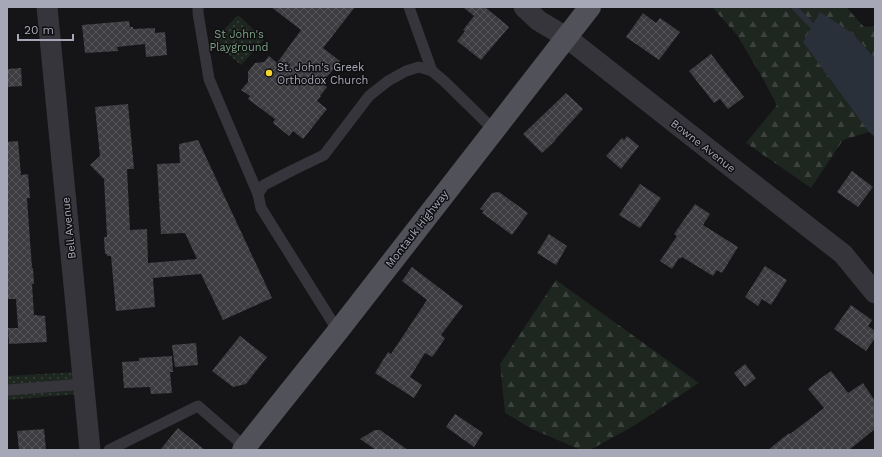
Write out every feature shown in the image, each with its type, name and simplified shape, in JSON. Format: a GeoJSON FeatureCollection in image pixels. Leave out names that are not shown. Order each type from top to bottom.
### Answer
{"type":"FeatureCollection","features":[{"type":"Feature","properties":{"kind":"main road","name":"Montauk Highway"},"geometry":{"type":"LineString","coordinates":[[244,448],[338,331],[590,7]]}},
{"type":"Feature","properties":{"kind":"street","name":"Bell Avenue"},"geometry":{"type":"LineString","coordinates":[[46,7],[90,450]]}},
{"type":"Feature","properties":{"kind":"street","name":"Bowne Avenue"},"geometry":{"type":"LineString","coordinates":[[524,7],[539,21],[566,37],[843,254],[875,293]]}},
{"type":"Feature","properties":{"kind":"lane"},"geometry":{"type":"LineString","coordinates":[[409,7],[432,71]]}},
{"type":"Feature","properties":{"kind":"lane"},"geometry":{"type":"LineString","coordinates":[[199,9],[209,79],[258,194],[260,208],[338,331]]}},
{"type":"Feature","properties":{"kind":"lane"},"geometry":{"type":"LineString","coordinates":[[258,194],[264,186],[324,155],[369,96],[388,81],[406,70],[419,67],[432,71],[494,130]]}},
{"type":"Feature","properties":{"kind":"lane"},"geometry":{"type":"LineString","coordinates":[[7,390],[84,384]]}},
{"type":"Feature","properties":{"kind":"lane"},"geometry":{"type":"LineString","coordinates":[[110,450],[198,406],[244,448]]}},
{"type":"Feature","properties":{"kind":"green space"},"geometry":{"type":"Polygon","coordinates":[[[712,7],[846,7],[864,27],[875,26],[875,58],[851,32],[820,13],[803,42],[859,116],[869,132],[843,140],[811,188],[746,143],[777,105],[737,35],[712,7]]]}},
{"type":"Feature","properties":{"kind":"green space","name":"St John's Playground"},"geometry":{"type":"Polygon","coordinates":[[[238,15],[264,40],[241,65],[213,41],[238,15]]]}},
{"type":"Feature","properties":{"kind":"green space"},"geometry":{"type":"Polygon","coordinates":[[[556,280],[699,383],[632,427],[590,450],[581,450],[532,429],[505,413],[500,364],[556,280]]]}},
{"type":"Feature","properties":{"kind":"green space"},"geometry":{"type":"Polygon","coordinates":[[[77,372],[79,394],[7,400],[7,376],[77,372]]]}},
{"type":"Feature","properties":{"kind":"shaded area"},"geometry":{"type":"Polygon","coordinates":[[[820,12],[851,32],[875,58],[875,137],[869,132],[803,42],[820,12]]]}},
{"type":"Feature","properties":{"kind":"building","name":"St. John's Greek Orthodox Church"},"geometry":{"type":"Polygon","coordinates":[[[271,7],[355,7],[323,48],[340,61],[322,83],[327,87],[317,101],[327,109],[303,139],[293,131],[289,136],[273,123],[275,119],[248,99],[250,96],[241,90],[248,82],[248,72],[255,63],[264,62],[269,56],[277,63],[301,30],[271,7]]]}},
{"type":"Feature","properties":{"kind":"building"},"geometry":{"type":"Polygon","coordinates":[[[463,7],[485,7],[509,27],[481,60],[457,41],[465,31],[463,30],[474,16],[463,7]]]}},
{"type":"Feature","properties":{"kind":"building"},"geometry":{"type":"Polygon","coordinates":[[[643,13],[656,23],[660,18],[680,32],[659,60],[626,37],[643,13]]]}},
{"type":"Feature","properties":{"kind":"building"},"geometry":{"type":"Polygon","coordinates":[[[129,21],[130,27],[133,27],[133,29],[155,28],[155,33],[165,32],[167,55],[146,57],[145,44],[117,47],[118,51],[85,53],[82,25],[129,21]]]}},
{"type":"Feature","properties":{"kind":"building"},"geometry":{"type":"Polygon","coordinates":[[[711,54],[744,97],[728,109],[720,99],[714,103],[689,71],[711,54]]]}},
{"type":"Feature","properties":{"kind":"building"},"geometry":{"type":"Polygon","coordinates":[[[21,68],[22,86],[7,87],[7,69],[21,68]]]}},
{"type":"Feature","properties":{"kind":"building"},"geometry":{"type":"Polygon","coordinates":[[[566,93],[583,109],[555,141],[542,153],[523,134],[566,93]]]}},
{"type":"Feature","properties":{"kind":"building"},"geometry":{"type":"Polygon","coordinates":[[[128,104],[134,169],[127,169],[130,230],[147,229],[148,263],[197,259],[185,233],[161,234],[157,164],[180,163],[179,144],[198,140],[272,298],[223,320],[201,274],[153,278],[155,307],[116,311],[111,256],[107,256],[107,254],[105,254],[104,237],[107,237],[104,179],[90,165],[100,156],[95,107],[128,104]]]}},
{"type":"Feature","properties":{"kind":"building"},"geometry":{"type":"Polygon","coordinates":[[[627,136],[639,146],[621,169],[606,156],[622,138],[624,140],[627,136]]]}},
{"type":"Feature","properties":{"kind":"building"},"geometry":{"type":"Polygon","coordinates":[[[18,141],[21,175],[28,174],[30,198],[27,198],[34,284],[32,284],[34,315],[45,316],[47,342],[9,344],[8,328],[18,328],[16,299],[7,299],[7,142],[18,141]]]}},
{"type":"Feature","properties":{"kind":"building"},"geometry":{"type":"Polygon","coordinates":[[[852,171],[873,187],[858,207],[837,192],[852,171]]]}},
{"type":"Feature","properties":{"kind":"building"},"geometry":{"type":"Polygon","coordinates":[[[640,184],[661,198],[640,228],[619,215],[640,184]]]}},
{"type":"Feature","properties":{"kind":"building"},"geometry":{"type":"Polygon","coordinates":[[[499,192],[528,213],[512,235],[482,213],[484,211],[480,209],[492,193],[499,192]]]}},
{"type":"Feature","properties":{"kind":"building"},"geometry":{"type":"Polygon","coordinates":[[[695,204],[710,214],[703,225],[738,247],[722,273],[717,270],[713,276],[682,257],[680,259],[679,258],[672,269],[660,261],[677,236],[674,234],[695,204]]]}},
{"type":"Feature","properties":{"kind":"building"},"geometry":{"type":"Polygon","coordinates":[[[549,234],[567,246],[556,265],[537,253],[549,234]]]}},
{"type":"Feature","properties":{"kind":"building"},"geometry":{"type":"Polygon","coordinates":[[[765,266],[787,280],[771,305],[762,299],[758,306],[745,297],[765,266]]]}},
{"type":"Feature","properties":{"kind":"building"},"geometry":{"type":"Polygon","coordinates":[[[412,267],[463,306],[441,335],[445,338],[436,352],[432,357],[425,353],[410,377],[422,385],[414,398],[375,373],[388,352],[391,354],[427,300],[402,281],[412,267]]]}},
{"type":"Feature","properties":{"kind":"building"},"geometry":{"type":"Polygon","coordinates":[[[851,305],[872,320],[868,326],[875,331],[875,338],[866,351],[834,329],[851,305]]]}},
{"type":"Feature","properties":{"kind":"building"},"geometry":{"type":"Polygon","coordinates":[[[240,336],[267,357],[246,384],[233,387],[212,371],[240,336]]]}},
{"type":"Feature","properties":{"kind":"building"},"geometry":{"type":"Polygon","coordinates":[[[196,343],[198,365],[175,367],[172,345],[196,343]]]}},
{"type":"Feature","properties":{"kind":"building"},"geometry":{"type":"Polygon","coordinates":[[[172,356],[173,372],[170,372],[172,393],[151,394],[150,387],[124,388],[122,362],[139,361],[139,358],[172,356]]]}},
{"type":"Feature","properties":{"kind":"building"},"geometry":{"type":"Polygon","coordinates":[[[745,364],[756,378],[745,387],[734,373],[745,364]]]}},
{"type":"Feature","properties":{"kind":"building"},"geometry":{"type":"Polygon","coordinates":[[[831,371],[848,393],[863,383],[875,401],[875,429],[849,450],[768,450],[824,408],[808,389],[831,371]]]}},
{"type":"Feature","properties":{"kind":"building"},"geometry":{"type":"Polygon","coordinates":[[[455,414],[483,433],[474,447],[446,427],[455,414]]]}},
{"type":"Feature","properties":{"kind":"building"},"geometry":{"type":"Polygon","coordinates":[[[178,428],[205,450],[160,450],[178,428]]]}},
{"type":"Feature","properties":{"kind":"building"},"geometry":{"type":"Polygon","coordinates":[[[44,429],[46,450],[19,450],[17,431],[44,429]]]}},
{"type":"Feature","properties":{"kind":"building"},"geometry":{"type":"Polygon","coordinates":[[[375,430],[380,430],[408,450],[376,450],[360,439],[375,430]]]}},
{"type":"Feature","properties":{"kind":"waterway"},"geometry":{"type":"LineString","coordinates":[[794,7],[817,31]]}},
{"type":"Feature","properties":{"kind":"place","name":"St. John's Greek Orthodox Church"},"geometry":{"type":"Point","coordinates":[269,73]}}]}
